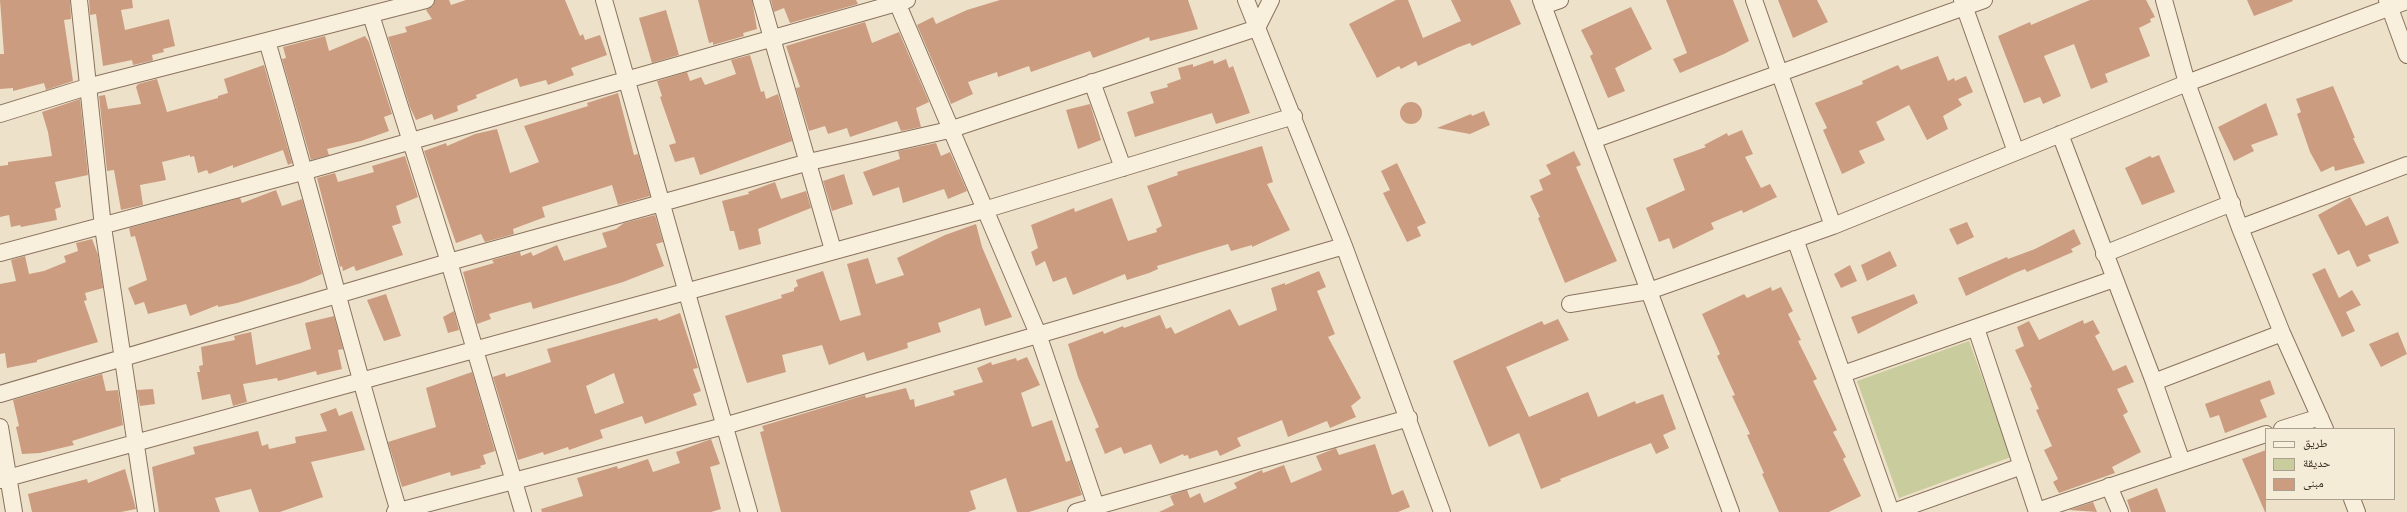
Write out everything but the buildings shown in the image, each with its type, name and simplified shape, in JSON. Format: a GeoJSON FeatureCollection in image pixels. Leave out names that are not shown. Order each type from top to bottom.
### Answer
{"type":"FeatureCollection","features":[{"type":"Feature","properties":{"kind":"street"},"geometry":{"type":"LineString","coordinates":[[79,0],[87,88],[103,227],[146,512]]}},
{"type":"Feature","properties":{"kind":"street"},"geometry":{"type":"LineString","coordinates":[[0,114],[87,88],[426,0]]}},
{"type":"Feature","properties":{"kind":"street"},"geometry":{"type":"LineString","coordinates":[[604,0],[749,512]]}},
{"type":"Feature","properties":{"kind":"street"},"geometry":{"type":"LineString","coordinates":[[761,0],[809,162],[833,250]]}},
{"type":"Feature","properties":{"kind":"street"},"geometry":{"type":"LineString","coordinates":[[1246,0],[1294,116],[1344,246],[1409,418],[1442,512]]}},
{"type":"Feature","properties":{"kind":"street"},"geometry":{"type":"LineString","coordinates":[[0,394],[449,262],[809,162],[950,130],[1257,28],[1271,0]]}},
{"type":"Feature","properties":{"kind":"street"},"geometry":{"type":"LineString","coordinates":[[1560,0],[1542,3],[1731,512]]}},
{"type":"Feature","properties":{"kind":"street"},"geometry":{"type":"LineString","coordinates":[[1754,0],[1833,226]]}},
{"type":"Feature","properties":{"kind":"street"},"geometry":{"type":"LineString","coordinates":[[1593,140],[1780,74],[1963,4],[1984,0]]}},
{"type":"Feature","properties":{"kind":"street"},"geometry":{"type":"LineString","coordinates":[[2164,0],[2187,83],[2240,228],[2282,333],[2322,423],[2289,428]]}},
{"type":"Feature","properties":{"kind":"street"},"geometry":{"type":"LineString","coordinates":[[0,253],[103,227],[306,171],[626,78],[900,1],[950,130],[1038,334],[1097,509]]}},
{"type":"Feature","properties":{"kind":"street"},"geometry":{"type":"LineString","coordinates":[[1570,304],[1649,291],[1833,226],[2187,83],[2388,4],[2407,1]]}},
{"type":"Feature","properties":{"kind":"street"},"geometry":{"type":"LineString","coordinates":[[1963,4],[2016,152]]}},
{"type":"Feature","properties":{"kind":"street"},"geometry":{"type":"LineString","coordinates":[[2388,4],[2407,55]]}},
{"type":"Feature","properties":{"kind":"street"},"geometry":{"type":"LineString","coordinates":[[371,15],[449,262],[523,512]]}},
{"type":"Feature","properties":{"kind":"street"},"geometry":{"type":"LineString","coordinates":[[267,41],[306,171],[360,382],[397,512],[513,480],[724,426],[1344,246]]}},
{"type":"Feature","properties":{"kind":"street"},"geometry":{"type":"LineString","coordinates":[[1092,82],[1123,168]]}},
{"type":"Feature","properties":{"kind":"street"},"geometry":{"type":"LineString","coordinates":[[4,479],[360,382],[474,348],[687,292],[833,250],[984,210],[1294,116]]}},
{"type":"Feature","properties":{"kind":"street"},"geometry":{"type":"LineString","coordinates":[[2060,134],[2104,254],[2154,382],[2182,462]]}},
{"type":"Feature","properties":{"kind":"street"},"geometry":{"type":"LineString","coordinates":[[2240,228],[2407,165]]}},
{"type":"Feature","properties":{"kind":"street"},"geometry":{"type":"LineString","coordinates":[[2104,254],[2232,203]]}},
{"type":"Feature","properties":{"kind":"street"},"geometry":{"type":"LineString","coordinates":[[1795,239],[1892,512],[2022,466]]}},
{"type":"Feature","properties":{"kind":"street"},"geometry":{"type":"LineString","coordinates":[[1843,374],[2114,279]]}},
{"type":"Feature","properties":{"kind":"street"},"geometry":{"type":"LineString","coordinates":[[1976,328],[2037,512],[2109,486],[2265,434]]}},
{"type":"Feature","properties":{"kind":"street"},"geometry":{"type":"LineString","coordinates":[[2154,382],[2282,333]]}},
{"type":"Feature","properties":{"kind":"street"},"geometry":{"type":"LineString","coordinates":[[1076,512],[1097,509],[1409,418]]}},
{"type":"Feature","properties":{"kind":"street"},"geometry":{"type":"LineString","coordinates":[[0,427],[4,479],[14,512]]}},
{"type":"Feature","properties":{"kind":"street"},"geometry":{"type":"LineString","coordinates":[[2109,486],[2120,512]]}},
{"type":"Feature","properties":{"kind":"street"},"geometry":{"type":"LineString","coordinates":[[2352,500],[2357,512]]}},
{"type":"Feature","properties":{"kind":"green space"},"geometry":{"type":"Polygon","coordinates":[[[1969,341],[2011,457],[1899,498],[1857,381],[1969,341]]]}}]}
